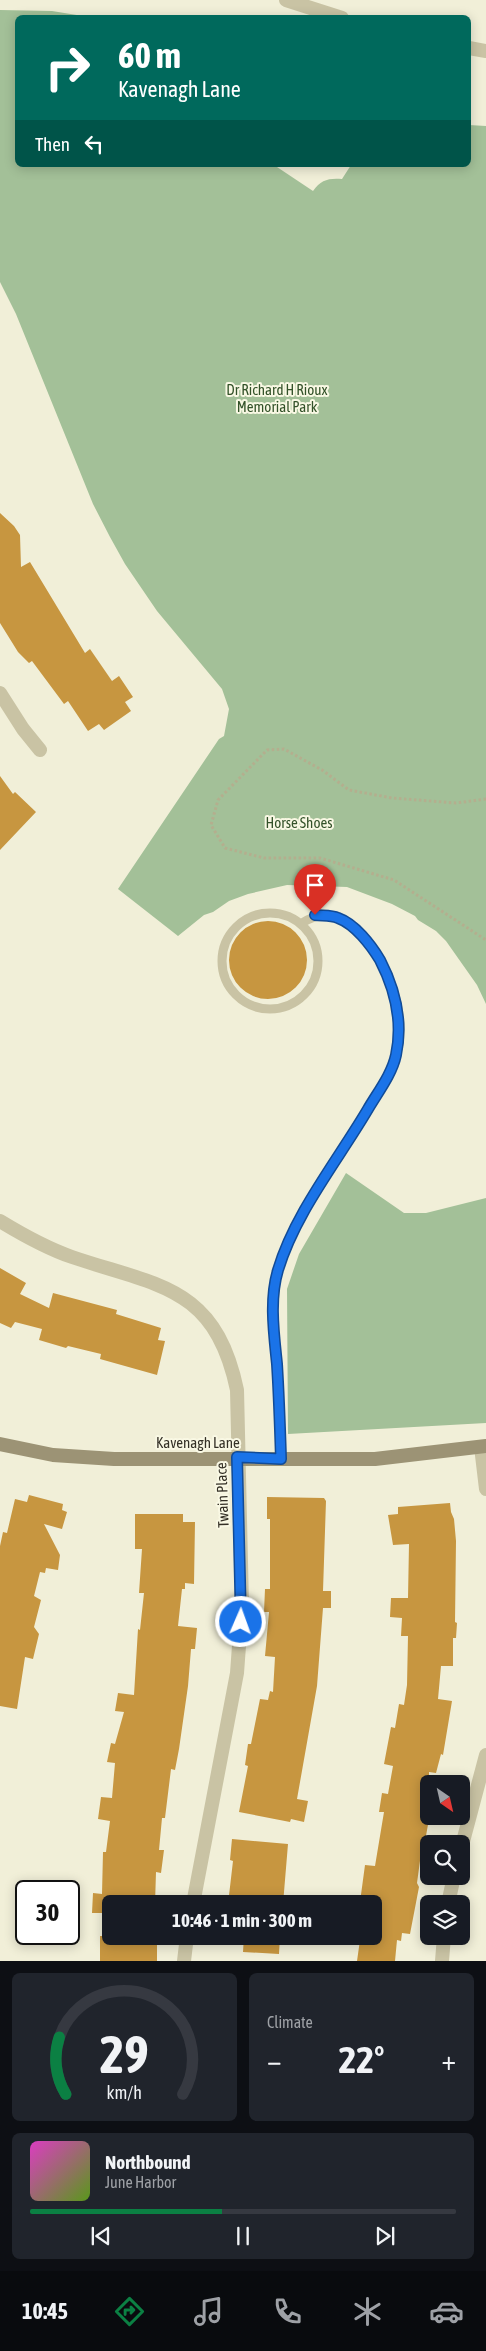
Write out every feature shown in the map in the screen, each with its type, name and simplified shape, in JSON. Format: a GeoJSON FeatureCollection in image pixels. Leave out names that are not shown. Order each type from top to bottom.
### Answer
{"type":"FeatureCollection","features":[{"type":"Feature","properties":{"kind":"main road","name":"Kavenagh Lane"},"geometry":{"type":"LineString","coordinates":[[0,1444],[53,1455],[114,1459],[237,1457],[375,1459],[483,1447]]}},
{"type":"Feature","properties":{"kind":"street"},"geometry":{"type":"LineString","coordinates":[[286,0],[333,15]]}},
{"type":"Feature","properties":{"kind":"street"},"geometry":{"type":"LineString","coordinates":[[471,48],[486,51]]}},
{"type":"Feature","properties":{"kind":"street"},"geometry":{"type":"LineString","coordinates":[[0,693],[23,729],[40,750]]}},
{"type":"Feature","properties":{"kind":"street","name":"Twain Place"},"geometry":{"type":"LineString","coordinates":[[0,1222],[34,1242],[71,1257],[144,1278],[167,1288],[189,1302],[207,1320],[222,1341],[232,1364],[237,1390],[237,1457],[242,1605],[237,1673],[196,1895]]}},
{"type":"Feature","properties":{"kind":"street"},"geometry":{"type":"LineString","coordinates":[[483,1447],[486,1489]]}},
{"type":"Feature","properties":{"kind":"street"},"geometry":{"type":"LineString","coordinates":[[465,1835],[486,1755]]}},
{"type":"Feature","properties":{"kind":"street"},"geometry":{"type":"LineString","coordinates":[[184,1961],[187,1945]]}},
{"type":"Feature","properties":{"kind":"street"},"geometry":{"type":"LineString","coordinates":[[442,1961],[443,1945]]}},
{"type":"Feature","properties":{"kind":"lane"},"geometry":{"type":"LineString","coordinates":[[261,912],[283,913],[302,923],[315,941],[319,962],[314,984],[299,1000],[279,1009],[257,1008],[238,998],[225,980],[221,959],[226,938],[240,921],[261,912]]}},
{"type":"Feature","properties":{"kind":"lane"},"geometry":{"type":"LineString","coordinates":[[281,1459],[273,1302],[278,1271],[309,1202],[348,1143],[387,1077],[396,1057],[399,1035],[397,1012],[391,984],[373,948],[349,925],[338,918],[315,915],[302,923]]}},
{"type":"Feature","properties":{"kind":"path"},"geometry":{"type":"LineString","coordinates":[[486,799],[456,803],[392,798],[349,790],[322,770],[284,749],[267,750],[218,800],[211,824],[225,848],[264,858],[320,858],[394,880],[486,940]]}},
{"type":"Feature","properties":{"kind":"green space","name":"Dr Richard H Rioux Memorial Park"},"geometry":{"type":"Polygon","coordinates":[[[0,10],[52,11],[77,15],[15,15],[15,167],[277,167],[313,191],[325,180],[342,179],[350,167],[471,167],[471,125],[486,126],[486,1004],[477,985],[446,941],[436,931],[418,920],[415,916],[392,904],[347,887],[287,885],[248,894],[229,901],[213,912],[204,915],[178,936],[118,889],[219,739],[224,736],[229,709],[222,689],[157,611],[125,564],[110,537],[93,504],[16,314],[0,282],[0,10]]]}},
{"type":"Feature","properties":{"kind":"green space"},"geometry":{"type":"Polygon","coordinates":[[[346,1173],[404,1213],[426,1213],[486,1198],[486,1423],[288,1434],[287,1289],[299,1254],[346,1173]]]}},
{"type":"Feature","properties":{"kind":"building"},"geometry":{"type":"Polygon","coordinates":[[[0,513],[14,526],[20,535],[21,567],[30,562],[85,653],[90,649],[112,681],[119,676],[133,697],[125,702],[131,711],[104,730],[99,724],[88,731],[68,701],[64,704],[32,661],[29,663],[18,652],[0,623],[0,513]]]}},
{"type":"Feature","properties":{"kind":"building"},"geometry":{"type":"Polygon","coordinates":[[[0,776],[13,794],[15,792],[36,812],[0,850],[0,776]]]}},
{"type":"Feature","properties":{"kind":"building"},"geometry":{"type":"Polygon","coordinates":[[[268,921],[283,924],[296,932],[304,945],[307,960],[304,975],[296,988],[283,996],[268,999],[253,996],[240,988],[232,975],[229,960],[232,945],[240,932],[253,924],[268,921]]]}},
{"type":"Feature","properties":{"kind":"building"},"geometry":{"type":"Polygon","coordinates":[[[0,1268],[26,1283],[20,1294],[49,1308],[53,1293],[117,1310],[116,1314],[161,1328],[158,1340],[165,1341],[157,1375],[100,1359],[101,1354],[68,1346],[66,1348],[39,1340],[42,1329],[15,1322],[11,1328],[0,1323],[0,1268]]]}},
{"type":"Feature","properties":{"kind":"building"},"geometry":{"type":"Polygon","coordinates":[[[29,1495],[63,1504],[62,1510],[67,1512],[62,1529],[44,1524],[60,1555],[58,1570],[46,1568],[45,1573],[40,1572],[34,1596],[41,1600],[34,1627],[39,1634],[33,1659],[25,1657],[17,1709],[0,1706],[0,1546],[3,1532],[7,1533],[15,1499],[27,1502],[29,1495]]]}},
{"type":"Feature","properties":{"kind":"building"},"geometry":{"type":"Polygon","coordinates":[[[267,1497],[324,1498],[326,1501],[323,1591],[331,1591],[331,1608],[323,1608],[317,1686],[297,1799],[308,1801],[304,1822],[291,1819],[290,1822],[239,1812],[248,1766],[245,1765],[248,1744],[251,1744],[260,1699],[268,1700],[270,1691],[273,1692],[275,1657],[265,1656],[269,1612],[264,1612],[265,1589],[270,1589],[270,1519],[267,1519],[267,1497]]]}},
{"type":"Feature","properties":{"kind":"building"},"geometry":{"type":"Polygon","coordinates":[[[450,1503],[456,1541],[455,1622],[457,1623],[456,1638],[453,1638],[453,1666],[441,1666],[438,1699],[452,1701],[443,1755],[441,1754],[436,1773],[429,1772],[429,1775],[420,1775],[420,1825],[428,1825],[426,1835],[420,1835],[420,1861],[417,1883],[419,1887],[410,1934],[402,1933],[401,1941],[397,1940],[395,1961],[357,1961],[359,1945],[382,1945],[382,1895],[361,1895],[365,1865],[375,1866],[384,1812],[379,1812],[382,1793],[388,1794],[393,1766],[384,1764],[391,1727],[395,1728],[399,1704],[404,1705],[407,1685],[408,1636],[401,1636],[402,1618],[390,1617],[391,1598],[408,1598],[409,1544],[393,1545],[388,1515],[398,1514],[398,1507],[450,1503]]]}},
{"type":"Feature","properties":{"kind":"building"},"geometry":{"type":"Polygon","coordinates":[[[135,1514],[183,1514],[183,1522],[195,1522],[194,1584],[185,1583],[185,1589],[182,1589],[178,1626],[197,1628],[195,1649],[191,1649],[179,1749],[175,1770],[171,1769],[165,1818],[162,1818],[159,1850],[164,1850],[161,1873],[156,1872],[155,1895],[102,1895],[102,1913],[92,1913],[93,1893],[102,1894],[103,1852],[106,1852],[110,1821],[98,1819],[101,1797],[112,1798],[115,1763],[107,1762],[111,1743],[115,1744],[124,1712],[115,1711],[118,1693],[134,1695],[138,1629],[140,1630],[144,1593],[139,1593],[142,1549],[135,1549],[135,1514]]]}},
{"type":"Feature","properties":{"kind":"building"},"geometry":{"type":"Polygon","coordinates":[[[232,1839],[288,1844],[284,1895],[229,1895],[233,1861],[230,1860],[232,1839]]]}},
{"type":"Feature","properties":{"kind":"building"},"geometry":{"type":"Polygon","coordinates":[[[100,1936],[102,1936],[102,1945],[157,1945],[157,1961],[100,1961],[100,1936]]]}},
{"type":"Feature","properties":{"kind":"building"},"geometry":{"type":"Polygon","coordinates":[[[243,1945],[280,1945],[279,1954],[243,1952],[243,1945]]]}},
{"type":"Feature","properties":{"kind":"route"},"geometry":{"type":"LineString","coordinates":[[241,1622],[237,1457],[281,1459],[273,1302],[278,1271],[309,1202],[348,1143],[387,1077],[396,1057],[399,1035],[399,1022],[391,984],[373,948],[363,937],[338,918],[315,915]]}},
{"type":"Feature","properties":{"kind":"park label","name":"Horse Shoes"},"geometry":{"type":"Point","coordinates":[299,822]}}]}
